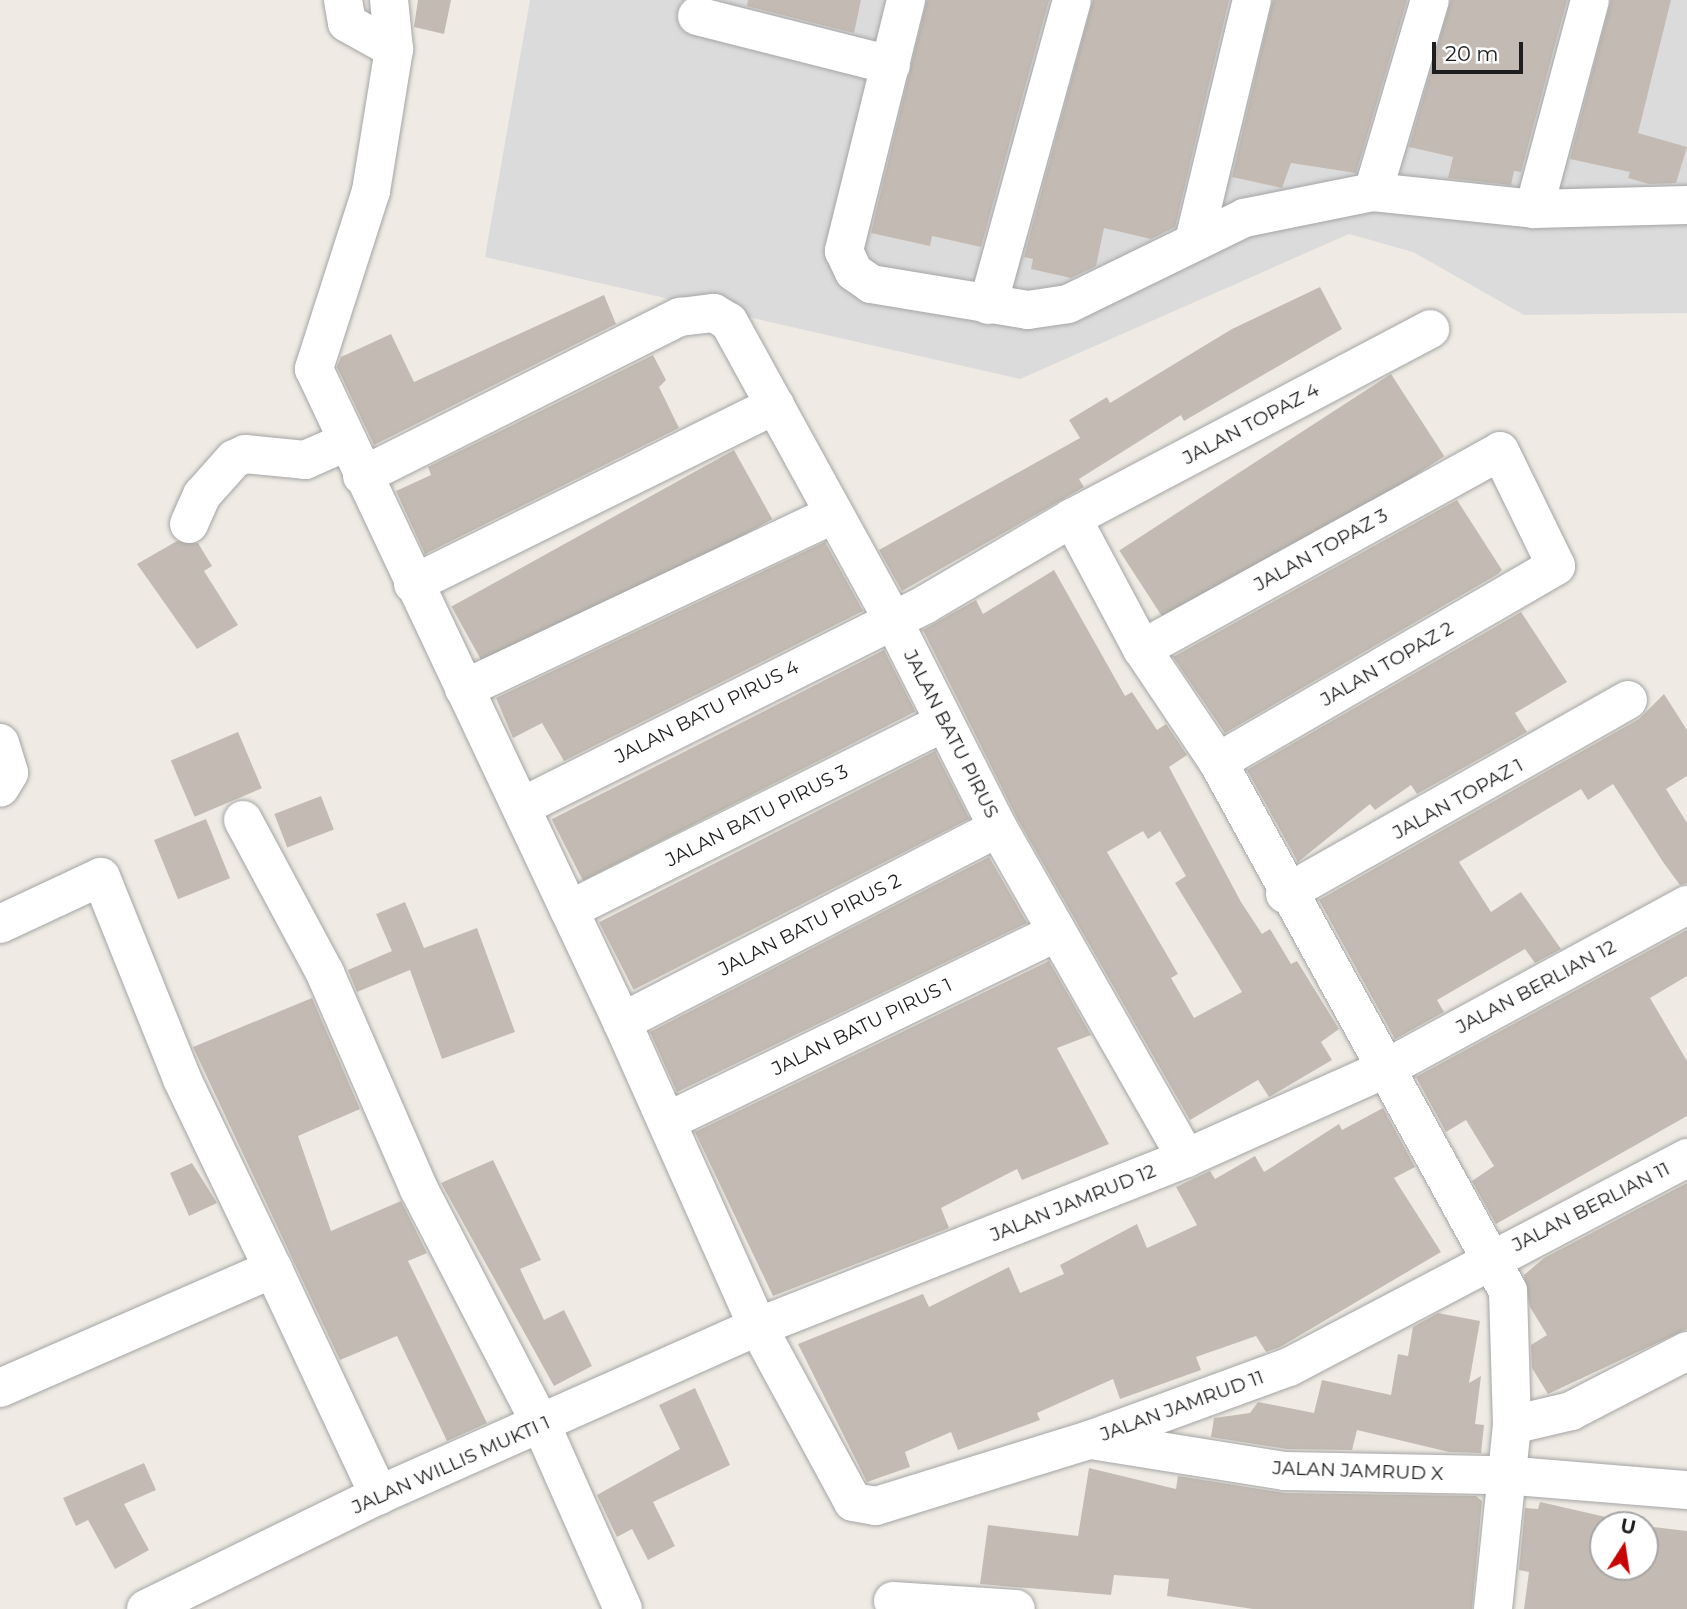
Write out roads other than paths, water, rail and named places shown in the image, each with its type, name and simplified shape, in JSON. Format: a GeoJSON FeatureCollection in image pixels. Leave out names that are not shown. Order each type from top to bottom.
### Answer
{"type":"FeatureCollection","features":[{"type":"Feature","properties":{"kind":"street"},"geometry":{"type":"LineString","coordinates":[[343,0],[347,23],[394,49]]}},
{"type":"Feature","properties":{"kind":"street"},"geometry":{"type":"LineString","coordinates":[[389,0],[394,49],[371,191],[314,369],[331,449],[362,477],[414,584],[668,1121],[754,1329]]}},
{"type":"Feature","properties":{"kind":"street"},"geometry":{"type":"LineString","coordinates":[[906,0],[844,251],[854,272],[871,284],[1028,310],[1068,304],[1195,237],[1273,209],[1373,192],[1534,209],[1687,205]]}},
{"type":"Feature","properties":{"kind":"street"},"geometry":{"type":"LineString","coordinates":[[988,305],[1072,0]]}},
{"type":"Feature","properties":{"kind":"street"},"geometry":{"type":"LineString","coordinates":[[1195,237],[1252,0]]}},
{"type":"Feature","properties":{"kind":"street"},"geometry":{"type":"LineString","coordinates":[[1373,192],[1430,0]]}},
{"type":"Feature","properties":{"kind":"street"},"geometry":{"type":"LineString","coordinates":[[1534,209],[1590,0]]}},
{"type":"Feature","properties":{"kind":"street"},"geometry":{"type":"LineString","coordinates":[[698,16],[891,65]]}},
{"type":"Feature","properties":{"kind":"street","name":"JALAN BATU PIRUS"},"geometry":{"type":"LineString","coordinates":[[362,477],[680,317],[715,313],[729,321],[892,618],[998,828],[1186,1158]]}},
{"type":"Feature","properties":{"kind":"street","name":"JALAN TOPAZ 4"},"geometry":{"type":"LineString","coordinates":[[892,618],[1072,518],[1430,330]]}},
{"type":"Feature","properties":{"kind":"street"},"geometry":{"type":"LineString","coordinates":[[414,584],[775,405]]}},
{"type":"Feature","properties":{"kind":"street"},"geometry":{"type":"LineString","coordinates":[[189,524],[202,495],[234,459],[331,449]]}},
{"type":"Feature","properties":{"kind":"street","name":"JALAN TOPAZ 2"},"geometry":{"type":"LineString","coordinates":[[1218,762],[1556,566],[1500,451]]}},
{"type":"Feature","properties":{"kind":"street","name":"JALAN TOPAZ 3"},"geometry":{"type":"LineString","coordinates":[[1142,649],[1500,451]]}},
{"type":"Feature","properties":{"kind":"street"},"geometry":{"type":"LineString","coordinates":[[464,689],[834,514]]}},
{"type":"Feature","properties":{"kind":"street"},"geometry":{"type":"LineString","coordinates":[[1072,518],[1142,649],[1218,762],[1285,894],[1494,1256],[1508,1291],[1512,1424],[1503,1475],[1493,1609]]}},
{"type":"Feature","properties":{"kind":"street","name":"JALAN BATU PIRUS 4"},"geometry":{"type":"LineString","coordinates":[[521,807],[892,618]]}},
{"type":"Feature","properties":{"kind":"street","name":"JALAN TOPAZ 1"},"geometry":{"type":"LineString","coordinates":[[1285,894],[1628,701]]}},
{"type":"Feature","properties":{"kind":"street","name":"JALAN BATU PIRUS 3"},"geometry":{"type":"LineString","coordinates":[[569,910],[944,722]]}},
{"type":"Feature","properties":{"kind":"street"},"geometry":{"type":"LineString","coordinates":[[0,743],[9,773],[0,788]]}},
{"type":"Feature","properties":{"kind":"street"},"geometry":{"type":"LineString","coordinates":[[243,820],[325,972],[419,1189],[541,1424],[623,1609]]}},
{"type":"Feature","properties":{"kind":"street","name":"JALAN BATU PIRUS 2"},"geometry":{"type":"LineString","coordinates":[[622,1022],[998,828]]}},
{"type":"Feature","properties":{"kind":"street"},"geometry":{"type":"LineString","coordinates":[[0,924],[101,877],[182,1079],[380,1495]]}},
{"type":"Feature","properties":{"kind":"street","name":"JALAN BERLIAN 12"},"geometry":{"type":"LineString","coordinates":[[1385,1069],[1687,905]]}},
{"type":"Feature","properties":{"kind":"street","name":"JALAN BATU PIRUS 1"},"geometry":{"type":"LineString","coordinates":[[668,1121],[1056,933]]}},
{"type":"Feature","properties":{"kind":"street","name":"JALAN JAMRUD 12"},"geometry":{"type":"LineString","coordinates":[[754,1329],[1186,1158],[1385,1069]]}},
{"type":"Feature","properties":{"kind":"street","name":"JALAN BERLIAN 11"},"geometry":{"type":"LineString","coordinates":[[1494,1256],[1687,1158]]}},
{"type":"Feature","properties":{"kind":"street","name":"JALAN JAMRUD 11"},"geometry":{"type":"LineString","coordinates":[[754,1329],[853,1502],[876,1506],[1089,1440],[1289,1367],[1494,1256]]}},
{"type":"Feature","properties":{"kind":"street"},"geometry":{"type":"LineString","coordinates":[[0,1388],[273,1269]]}},
{"type":"Feature","properties":{"kind":"street","name":"JALAN WILLIS MUKTI 1"},"geometry":{"type":"LineString","coordinates":[[146,1609],[380,1495],[754,1329]]}},
{"type":"Feature","properties":{"kind":"street"},"geometry":{"type":"LineString","coordinates":[[1512,1424],[1571,1411],[1687,1351]]}},
{"type":"Feature","properties":{"kind":"street","name":"JALAN JAMRUD X"},"geometry":{"type":"LineString","coordinates":[[1089,1440],[1285,1471],[1503,1475],[1687,1490]]}},
{"type":"Feature","properties":{"kind":"street"},"geometry":{"type":"LineString","coordinates":[[893,1601],[1016,1609]]}}]}
